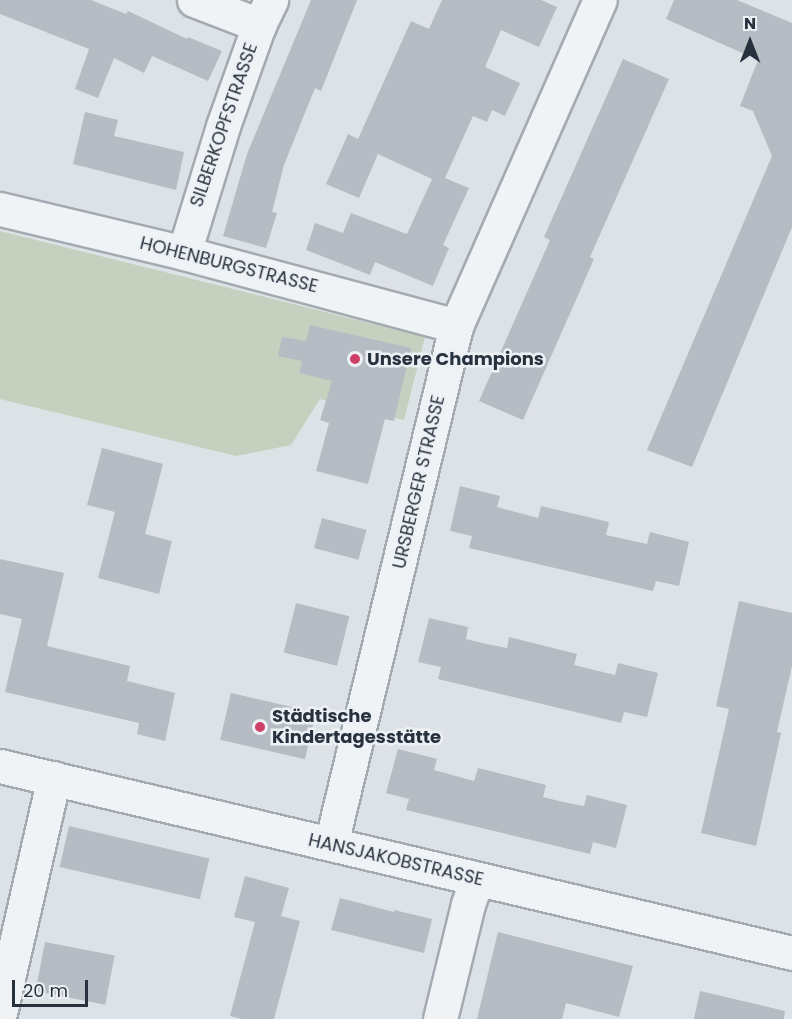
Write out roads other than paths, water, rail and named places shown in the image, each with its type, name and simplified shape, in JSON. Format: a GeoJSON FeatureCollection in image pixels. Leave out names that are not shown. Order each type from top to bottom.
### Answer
{"type":"FeatureCollection","features":[{"type":"Feature","properties":{"kind":"street"},"geometry":{"type":"LineString","coordinates":[[194,0],[265,13]]}},
{"type":"Feature","properties":{"kind":"street","name":"URSBERGER STRASSE"},"geometry":{"type":"LineString","coordinates":[[331,844],[456,326],[600,0]]}},
{"type":"Feature","properties":{"kind":"street","name":"SILBERKOPFSTRASSE"},"geometry":{"type":"LineString","coordinates":[[184,253],[200,193],[265,13]]}},
{"type":"Feature","properties":{"kind":"street","name":"HOHENBURGSTRASSE"},"geometry":{"type":"LineString","coordinates":[[0,209],[184,253],[456,326]]}},
{"type":"Feature","properties":{"kind":"street","name":"HANSJAKOBSTRASSE"},"geometry":{"type":"LineString","coordinates":[[0,765],[792,953]]}},
{"type":"Feature","properties":{"kind":"street"},"geometry":{"type":"LineString","coordinates":[[0,1013],[54,778]]}},
{"type":"Feature","properties":{"kind":"street"},"geometry":{"type":"LineString","coordinates":[[440,1019],[468,904],[477,879]]}},
{"type":"Feature","properties":{"kind":"place","name":"Unsere Champions"},"geometry":{"type":"Point","coordinates":[355,359]}},
{"type":"Feature","properties":{"kind":"place","name":"Städtische Kindertagesstätte"},"geometry":{"type":"Point","coordinates":[260,727]}}]}
